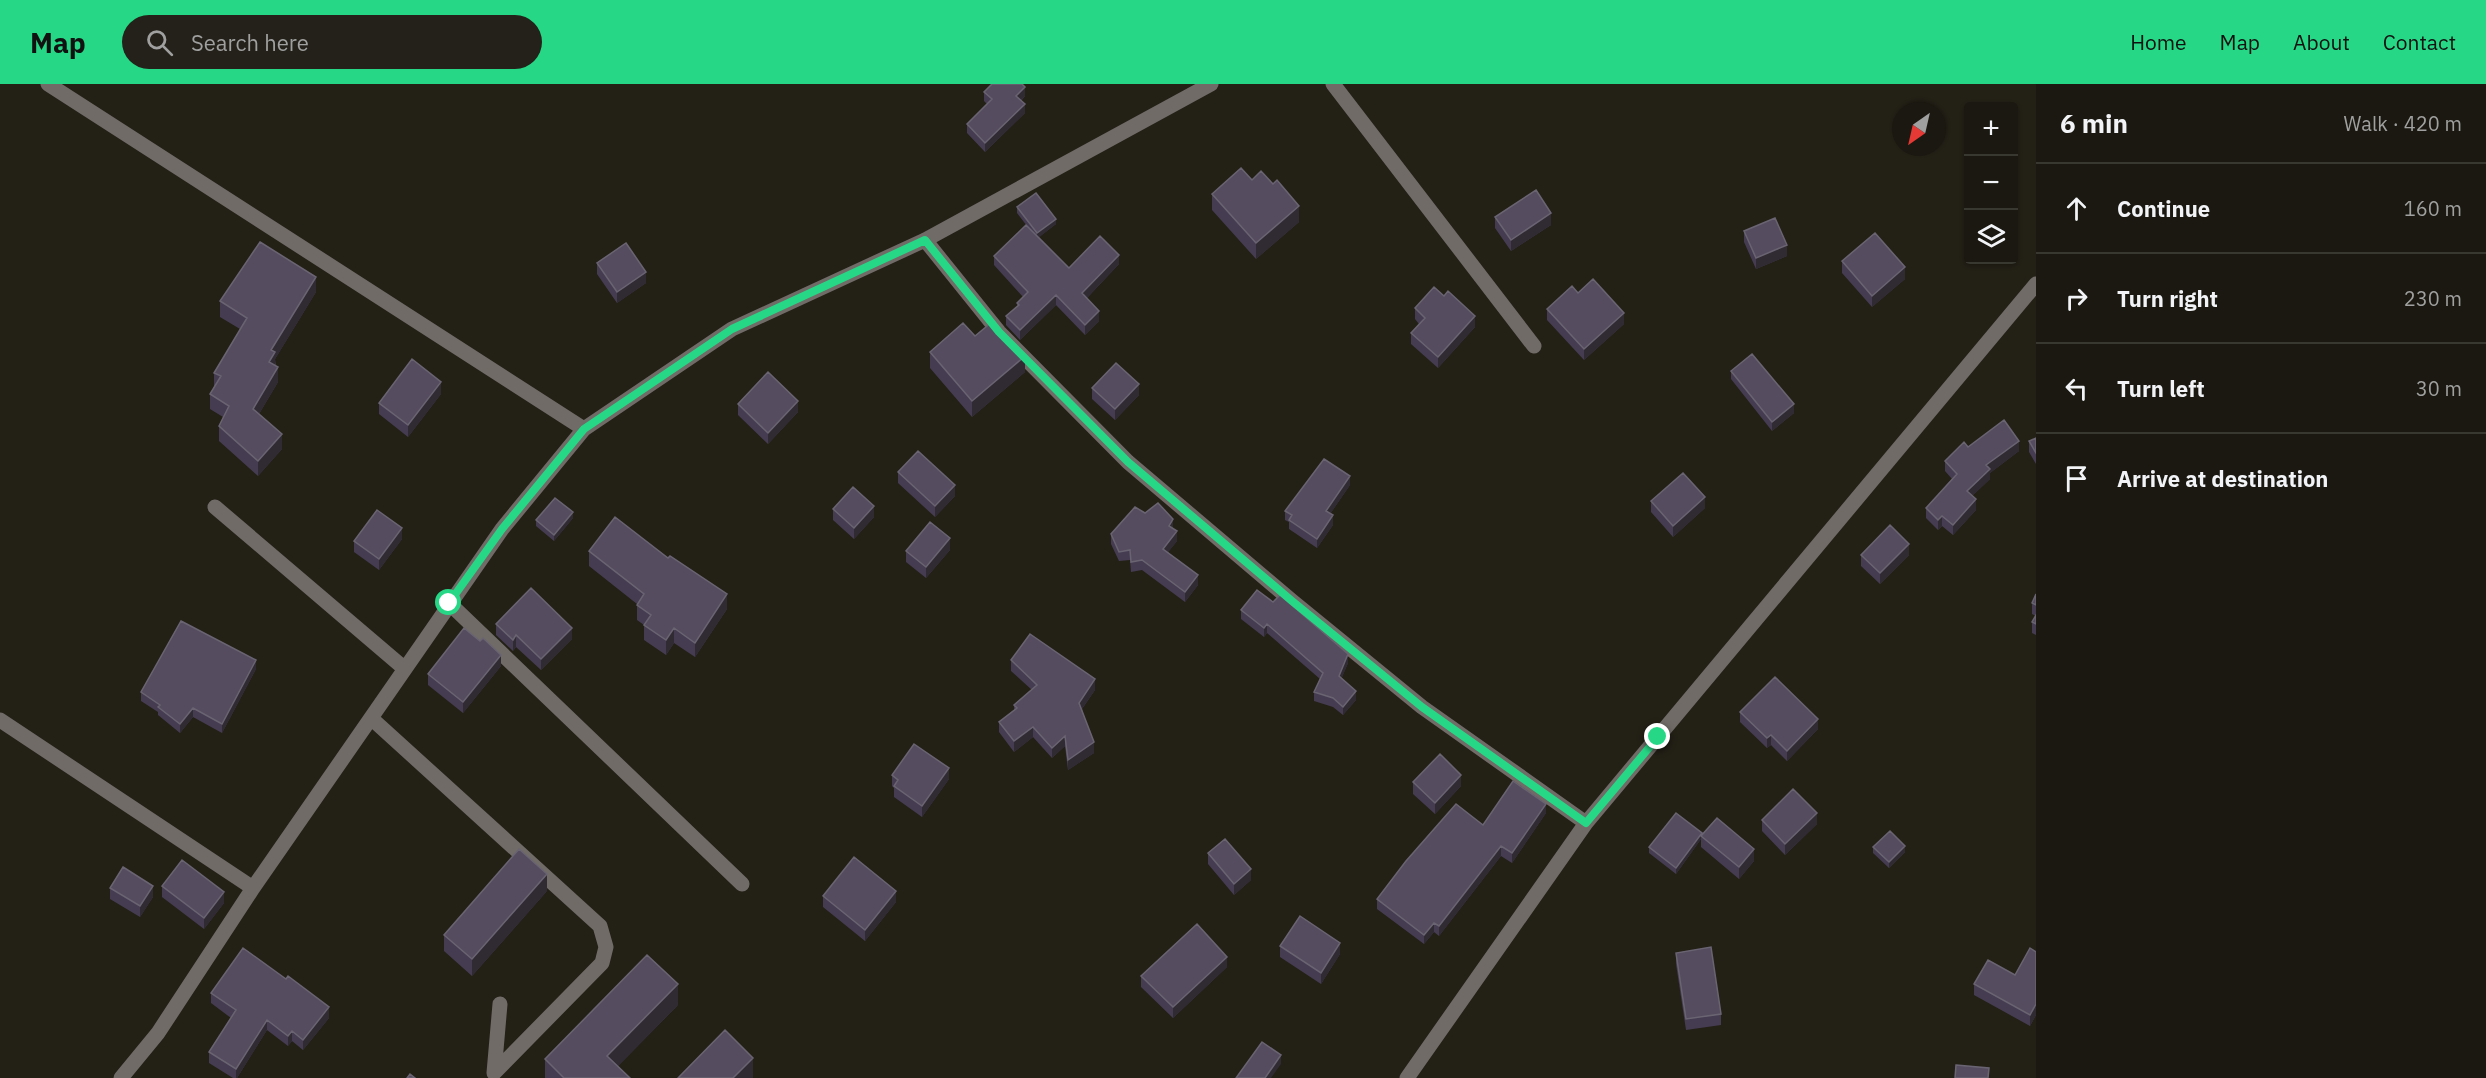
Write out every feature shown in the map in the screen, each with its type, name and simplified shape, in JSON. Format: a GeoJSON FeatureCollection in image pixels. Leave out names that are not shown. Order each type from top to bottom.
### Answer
{"type":"FeatureCollection","features":[{"type":"Feature","properties":{"kind":"street"},"geometry":{"type":"LineString","coordinates":[[48,84],[584,429]]}},
{"type":"Feature","properties":{"kind":"street"},"geometry":{"type":"LineString","coordinates":[[121,1078],[158,1033],[253,888],[449,603],[502,529],[584,429],[732,329],[925,240],[1210,84]]}},
{"type":"Feature","properties":{"kind":"street"},"geometry":{"type":"LineString","coordinates":[[1333,84],[1534,346]]}},
{"type":"Feature","properties":{"kind":"street"},"geometry":{"type":"LineString","coordinates":[[925,240],[999,332],[1128,462],[1422,707],[1586,823]]}},
{"type":"Feature","properties":{"kind":"street"},"geometry":{"type":"LineString","coordinates":[[1407,1078],[1586,823],[2036,284]]}},
{"type":"Feature","properties":{"kind":"street"},"geometry":{"type":"LineString","coordinates":[[215,507],[405,669]]}},
{"type":"Feature","properties":{"kind":"street"},"geometry":{"type":"LineString","coordinates":[[449,603],[742,884]]}},
{"type":"Feature","properties":{"kind":"street"},"geometry":{"type":"LineString","coordinates":[[371,718],[600,926],[606,947],[602,963],[495,1073],[500,1004]]}},
{"type":"Feature","properties":{"kind":"street"},"geometry":{"type":"LineString","coordinates":[[0,720],[253,888]]}},
{"type":"Feature","properties":{"kind":"building"},"geometry":{"type":"Polygon","coordinates":[[[992,84],[1022,84],[1025,87],[1016,96],[1025,104],[985,143],[967,124],[992,99],[984,92],[992,84]]]}},
{"type":"Feature","properties":{"kind":"building"},"geometry":{"type":"Polygon","coordinates":[[[1241,168],[1252,180],[1261,171],[1273,184],[1277,180],[1299,206],[1256,243],[1212,194],[1241,168]]]}},
{"type":"Feature","properties":{"kind":"building"},"geometry":{"type":"Polygon","coordinates":[[[1536,190],[1551,213],[1511,240],[1495,217],[1536,190]]]}},
{"type":"Feature","properties":{"kind":"building"},"geometry":{"type":"Polygon","coordinates":[[[1036,193],[1056,219],[1037,233],[1017,207],[1036,193]]]}},
{"type":"Feature","properties":{"kind":"building"},"geometry":{"type":"Polygon","coordinates":[[[1775,218],[1787,245],[1756,258],[1744,231],[1775,218]]]}},
{"type":"Feature","properties":{"kind":"building"},"geometry":{"type":"Polygon","coordinates":[[[1026,225],[1069,268],[1100,236],[1119,255],[1082,293],[1099,311],[1085,325],[1056,295],[1020,330],[1006,316],[1019,305],[1017,303],[1028,292],[994,256],[1026,225]]]}},
{"type":"Feature","properties":{"kind":"building"},"geometry":{"type":"Polygon","coordinates":[[[1875,233],[1905,267],[1872,296],[1842,261],[1875,233]]]}},
{"type":"Feature","properties":{"kind":"building"},"geometry":{"type":"Polygon","coordinates":[[[260,242],[316,277],[271,350],[275,352],[269,362],[278,367],[253,409],[282,434],[258,461],[219,426],[229,406],[210,394],[221,376],[214,373],[247,318],[220,301],[260,242]]]}},
{"type":"Feature","properties":{"kind":"building"},"geometry":{"type":"Polygon","coordinates":[[[626,243],[646,272],[617,292],[597,263],[626,243]]]}},
{"type":"Feature","properties":{"kind":"building"},"geometry":{"type":"Polygon","coordinates":[[[1593,279],[1624,313],[1584,349],[1547,309],[1572,286],[1578,293],[1593,279]]]}},
{"type":"Feature","properties":{"kind":"building"},"geometry":{"type":"Polygon","coordinates":[[[1434,287],[1444,296],[1448,291],[1475,316],[1438,357],[1411,333],[1425,318],[1415,308],[1434,287]]]}},
{"type":"Feature","properties":{"kind":"building"},"geometry":{"type":"Polygon","coordinates":[[[992,322],[1025,356],[972,401],[930,352],[963,323],[975,336],[992,322]]]}},
{"type":"Feature","properties":{"kind":"building"},"geometry":{"type":"Polygon","coordinates":[[[1752,354],[1794,404],[1772,422],[1731,371],[1752,354]]]}},
{"type":"Feature","properties":{"kind":"building"},"geometry":{"type":"Polygon","coordinates":[[[412,359],[441,382],[408,425],[379,403],[412,359]]]}},
{"type":"Feature","properties":{"kind":"building"},"geometry":{"type":"Polygon","coordinates":[[[1116,363],[1139,384],[1115,409],[1092,388],[1116,363]]]}},
{"type":"Feature","properties":{"kind":"building"},"geometry":{"type":"Polygon","coordinates":[[[768,372],[798,401],[768,433],[738,404],[768,372]]]}},
{"type":"Feature","properties":{"kind":"building"},"geometry":{"type":"Polygon","coordinates":[[[2004,420],[2019,441],[1986,465],[1990,469],[1967,491],[1976,499],[1953,525],[1942,516],[1938,520],[1926,508],[1957,474],[1945,461],[1964,442],[1968,447],[2004,420]]]}},
{"type":"Feature","properties":{"kind":"building"},"geometry":{"type":"Polygon","coordinates":[[[2036,438],[2036,453],[2029,441],[2036,438]]]}},
{"type":"Feature","properties":{"kind":"building"},"geometry":{"type":"Polygon","coordinates":[[[918,451],[955,485],[935,506],[898,472],[918,451]]]}},
{"type":"Feature","properties":{"kind":"building"},"geometry":{"type":"Polygon","coordinates":[[[1324,459],[1350,476],[1326,511],[1333,515],[1317,539],[1289,520],[1292,515],[1285,511],[1324,459]]]}},
{"type":"Feature","properties":{"kind":"building"},"geometry":{"type":"Polygon","coordinates":[[[1683,473],[1705,497],[1673,526],[1651,501],[1683,473]]]}},
{"type":"Feature","properties":{"kind":"building"},"geometry":{"type":"Polygon","coordinates":[[[853,487],[874,506],[854,528],[833,509],[853,487]]]}},
{"type":"Feature","properties":{"kind":"building"},"geometry":{"type":"Polygon","coordinates":[[[555,498],[573,512],[554,535],[536,520],[555,498]]]}},
{"type":"Feature","properties":{"kind":"building"},"geometry":{"type":"Polygon","coordinates":[[[1158,503],[1173,519],[1169,526],[1177,531],[1163,549],[1198,575],[1185,592],[1142,560],[1131,562],[1130,550],[1119,552],[1111,534],[1135,507],[1145,513],[1158,503]]]}},
{"type":"Feature","properties":{"kind":"building"},"geometry":{"type":"Polygon","coordinates":[[[377,510],[402,528],[379,559],[354,541],[377,510]]]}},
{"type":"Feature","properties":{"kind":"building"},"geometry":{"type":"Polygon","coordinates":[[[615,517],[668,558],[670,556],[727,594],[695,643],[674,628],[666,640],[644,625],[651,615],[637,605],[644,594],[589,551],[615,517]]]}},
{"type":"Feature","properties":{"kind":"building"},"geometry":{"type":"Polygon","coordinates":[[[930,522],[950,538],[926,567],[906,551],[930,522]]]}},
{"type":"Feature","properties":{"kind":"building"},"geometry":{"type":"Polygon","coordinates":[[[1890,525],[1909,544],[1880,573],[1861,555],[1890,525]]]}},
{"type":"Feature","properties":{"kind":"building"},"geometry":{"type":"Polygon","coordinates":[[[531,588],[572,628],[541,659],[516,635],[513,640],[496,624],[531,588]]]}},
{"type":"Feature","properties":{"kind":"building"},"geometry":{"type":"Polygon","coordinates":[[[1257,590],[1273,602],[1280,595],[1348,654],[1339,676],[1356,691],[1343,707],[1333,698],[1314,692],[1323,673],[1267,624],[1264,628],[1241,610],[1257,590]]]}},
{"type":"Feature","properties":{"kind":"building"},"geometry":{"type":"Polygon","coordinates":[[[181,621],[256,660],[222,724],[193,708],[180,724],[158,707],[160,705],[141,692],[181,621]]]}},
{"type":"Feature","properties":{"kind":"building"},"geometry":{"type":"Polygon","coordinates":[[[464,628],[480,641],[483,638],[501,655],[463,702],[428,674],[464,628]]]}},
{"type":"Feature","properties":{"kind":"building"},"geometry":{"type":"Polygon","coordinates":[[[1030,634],[1095,679],[1079,703],[1094,742],[1068,760],[1065,736],[1052,748],[1033,727],[1014,741],[999,722],[1017,708],[1014,705],[1037,685],[1011,660],[1030,634]]]}},
{"type":"Feature","properties":{"kind":"building"},"geometry":{"type":"Polygon","coordinates":[[[1775,677],[1818,719],[1787,751],[1771,735],[1767,738],[1740,712],[1775,677]]]}},
{"type":"Feature","properties":{"kind":"building"},"geometry":{"type":"Polygon","coordinates":[[[914,744],[949,768],[922,806],[894,786],[898,780],[892,775],[914,744]]]}},
{"type":"Feature","properties":{"kind":"building"},"geometry":{"type":"Polygon","coordinates":[[[1440,754],[1461,775],[1435,803],[1413,782],[1440,754]]]}},
{"type":"Feature","properties":{"kind":"building"},"geometry":{"type":"Polygon","coordinates":[[[1513,781],[1546,804],[1512,853],[1501,846],[1439,926],[1434,923],[1424,935],[1377,899],[1406,861],[1456,804],[1483,825],[1513,781]]]}},
{"type":"Feature","properties":{"kind":"building"},"geometry":{"type":"Polygon","coordinates":[[[1793,789],[1817,813],[1785,844],[1762,820],[1793,789]]]}},
{"type":"Feature","properties":{"kind":"building"},"geometry":{"type":"Polygon","coordinates":[[[1676,813],[1702,833],[1676,868],[1649,847],[1676,813]]]}},
{"type":"Feature","properties":{"kind":"building"},"geometry":{"type":"Polygon","coordinates":[[[1717,818],[1754,849],[1739,867],[1701,836],[1717,818]]]}},
{"type":"Feature","properties":{"kind":"building"},"geometry":{"type":"Polygon","coordinates":[[[1890,831],[1905,846],[1889,862],[1873,847],[1890,831]]]}},
{"type":"Feature","properties":{"kind":"building"},"geometry":{"type":"Polygon","coordinates":[[[1225,839],[1251,869],[1234,884],[1208,853],[1225,839]]]}},
{"type":"Feature","properties":{"kind":"building"},"geometry":{"type":"Polygon","coordinates":[[[519,849],[547,874],[472,959],[444,935],[519,849]]]}},
{"type":"Feature","properties":{"kind":"building"},"geometry":{"type":"Polygon","coordinates":[[[854,857],[896,891],[865,930],[823,896],[854,857]]]}},
{"type":"Feature","properties":{"kind":"building"},"geometry":{"type":"Polygon","coordinates":[[[182,860],[224,892],[204,918],[162,886],[182,860]]]}},
{"type":"Feature","properties":{"kind":"building"},"geometry":{"type":"Polygon","coordinates":[[[123,867],[153,886],[140,906],[110,888],[123,867]]]}},
{"type":"Feature","properties":{"kind":"building"},"geometry":{"type":"Polygon","coordinates":[[[1300,916],[1340,943],[1321,973],[1280,946],[1300,916]]]}},
{"type":"Feature","properties":{"kind":"building"},"geometry":{"type":"Polygon","coordinates":[[[1197,924],[1227,957],[1173,1007],[1141,976],[1197,924]]]}},
{"type":"Feature","properties":{"kind":"building"},"geometry":{"type":"Polygon","coordinates":[[[1711,947],[1721,1014],[1686,1019],[1676,953],[1711,947]]]}},
{"type":"Feature","properties":{"kind":"building"},"geometry":{"type":"Polygon","coordinates":[[[243,948],[286,979],[288,976],[329,1007],[303,1040],[292,1031],[288,1036],[267,1020],[236,1069],[209,1052],[236,1010],[211,993],[243,948]]]}},
{"type":"Feature","properties":{"kind":"building"},"geometry":{"type":"Polygon","coordinates":[[[2030,948],[2036,952],[2036,1004],[2030,1015],[1974,984],[1988,960],[2015,975],[2030,948]]]}},
{"type":"Feature","properties":{"kind":"building"},"geometry":{"type":"Polygon","coordinates":[[[647,955],[678,984],[607,1056],[630,1078],[564,1078],[545,1059],[647,955]]]}},
{"type":"Feature","properties":{"kind":"building"},"geometry":{"type":"Polygon","coordinates":[[[725,1030],[753,1058],[733,1078],[678,1078],[725,1030]]]}},
{"type":"Feature","properties":{"kind":"building"},"geometry":{"type":"Polygon","coordinates":[[[1262,1042],[1281,1055],[1265,1078],[1236,1078],[1262,1042]]]}},
{"type":"Feature","properties":{"kind":"building"},"geometry":{"type":"Polygon","coordinates":[[[1956,1065],[1989,1068],[1988,1078],[1955,1078],[1956,1065]]]}},
{"type":"Feature","properties":{"kind":"route"},"geometry":{"type":"LineString","coordinates":[[449,603],[502,529],[584,429],[732,329],[925,240],[999,332],[1007,337],[1128,462],[1422,707],[1586,823],[1658,737]]}}]}
